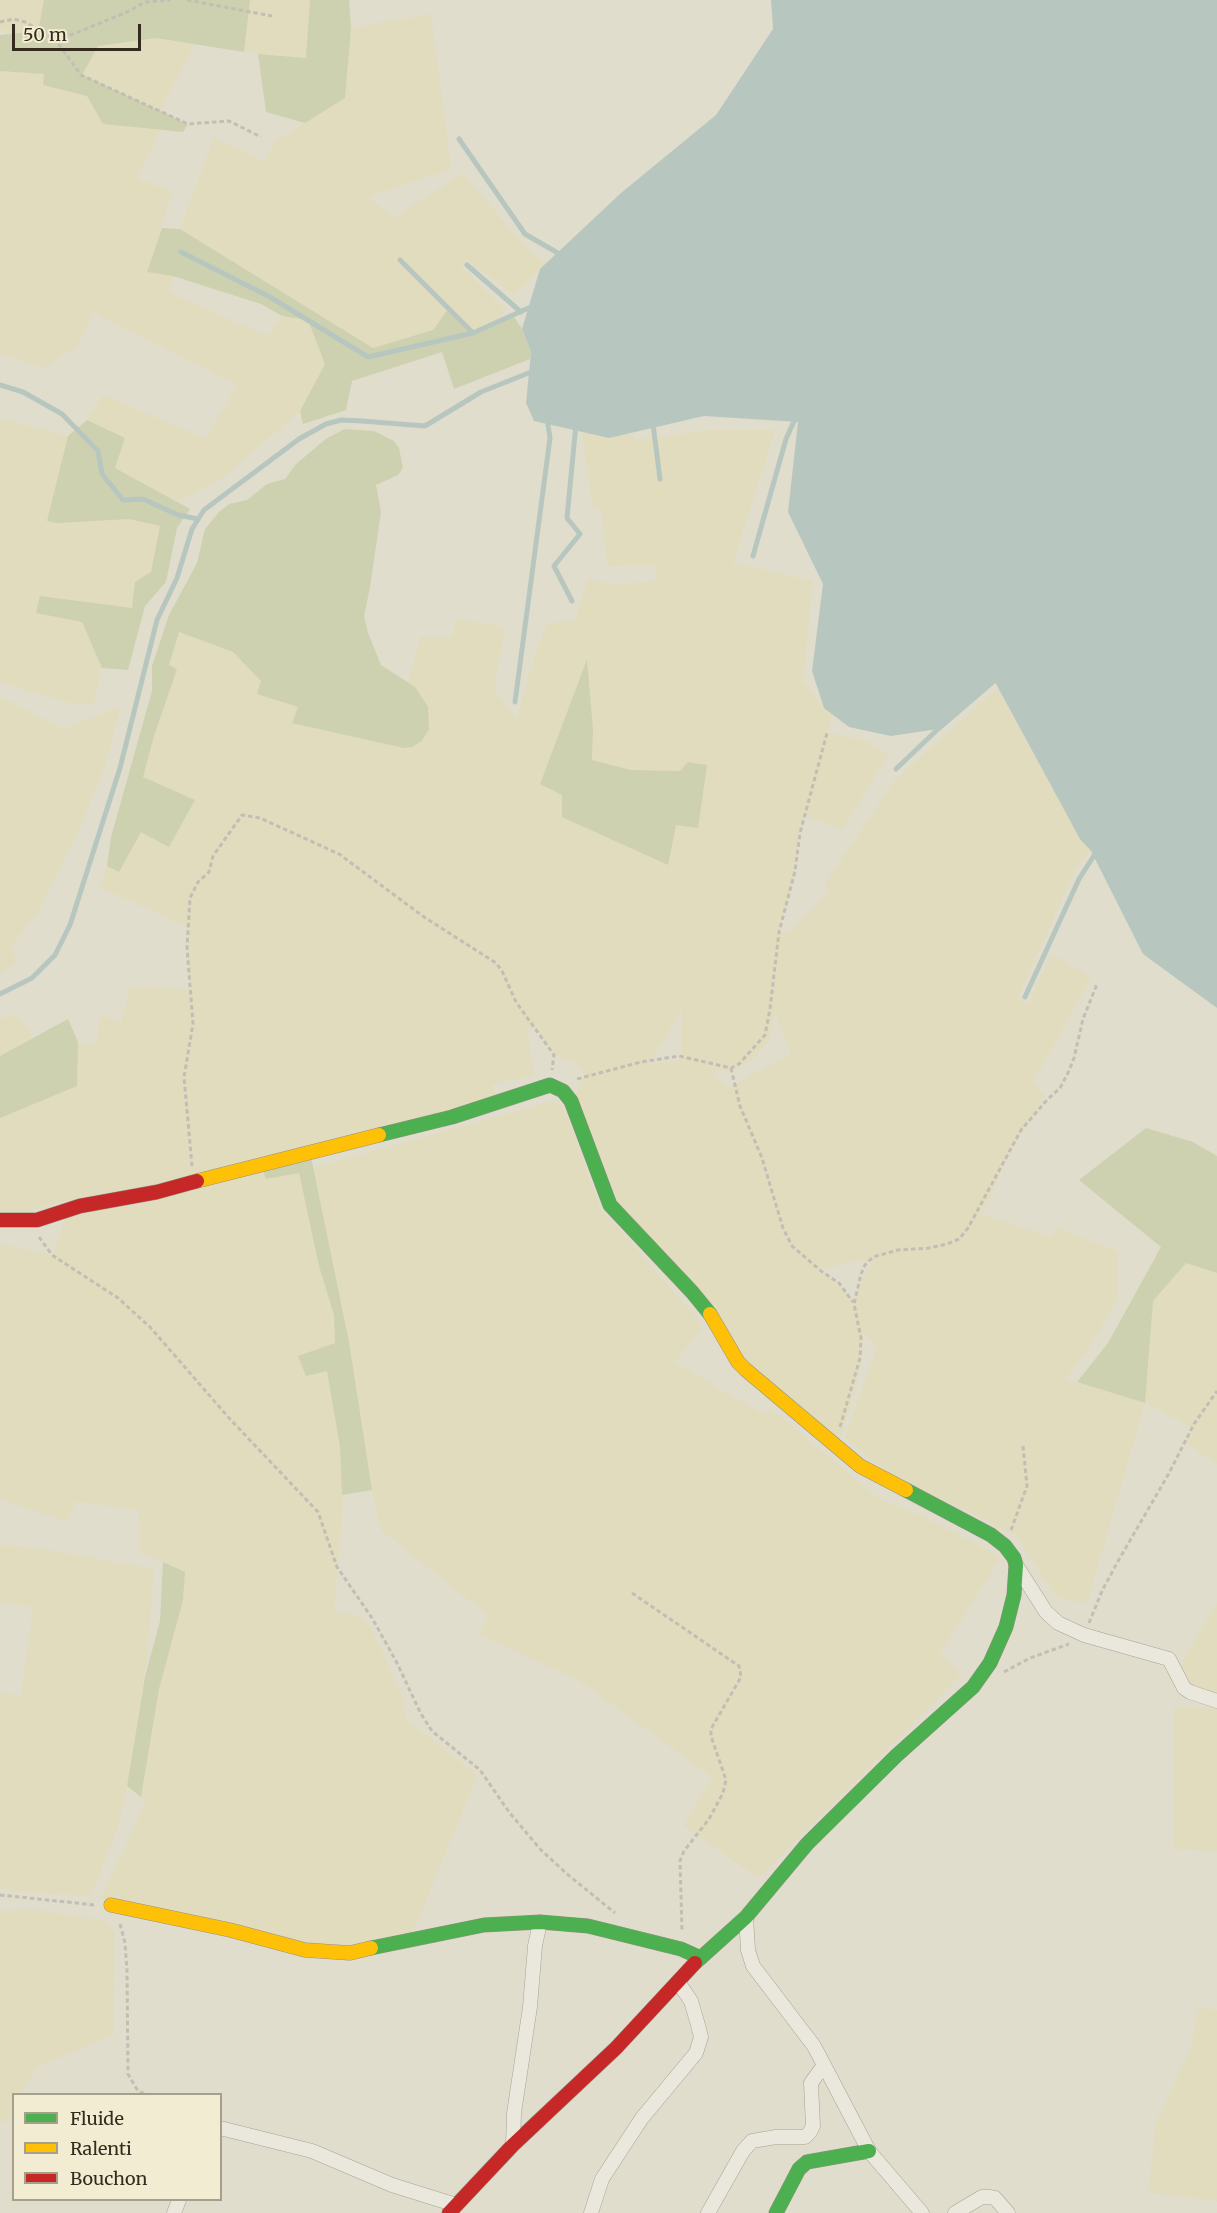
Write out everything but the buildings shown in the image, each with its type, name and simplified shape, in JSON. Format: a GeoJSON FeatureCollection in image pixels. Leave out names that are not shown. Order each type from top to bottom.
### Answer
{"type":"FeatureCollection","features":[{"type":"Feature","properties":{"kind":"street"},"geometry":{"type":"LineString","coordinates":[[0,1220],[27,1221],[80,1206],[194,1182],[452,1117],[550,1085],[563,1091],[571,1101],[610,1205],[692,1292],[713,1318],[738,1362],[860,1466],[991,1535],[1005,1546],[1046,1612],[1058,1623],[1084,1635],[1169,1659],[1184,1688],[1217,1701]]}},
{"type":"Feature","properties":{"kind":"street"},"geometry":{"type":"LineString","coordinates":[[222,2128],[312,2151],[452,2209],[513,2145],[616,2048],[701,1958],[746,1917],[807,1844],[896,1756],[973,1688],[990,1663],[1006,1628],[1014,1595],[1016,1565]]}},
{"type":"Feature","properties":{"kind":"street"},"geometry":{"type":"LineString","coordinates":[[111,1905],[230,1930],[305,1950],[362,1951],[408,1939],[484,1925],[540,1922],[588,1926],[681,1949],[701,1958]]}},
{"type":"Feature","properties":{"kind":"street"},"geometry":{"type":"LineString","coordinates":[[746,1917],[748,1950],[753,1966],[814,2046],[869,2151],[922,2213]]}},
{"type":"Feature","properties":{"kind":"street"},"geometry":{"type":"LineString","coordinates":[[513,2145],[514,2113],[540,1922]]}},
{"type":"Feature","properties":{"kind":"street"},"geometry":{"type":"LineString","coordinates":[[591,2213],[602,2179],[642,2118],[696,2053],[701,2037],[698,2025],[691,2001],[678,1982]]}},
{"type":"Feature","properties":{"kind":"street"},"geometry":{"type":"LineString","coordinates":[[708,2213],[743,2151],[752,2141],[776,2137],[805,2137],[810,2132],[813,2126],[811,2083],[824,2065]]}},
{"type":"Feature","properties":{"kind":"street"},"geometry":{"type":"LineString","coordinates":[[776,2213],[799,2169],[807,2162],[869,2151]]}},
{"type":"Feature","properties":{"kind":"street"},"geometry":{"type":"LineString","coordinates":[[955,2213],[982,2198],[989,2197],[995,2198],[1008,2213]]}},
{"type":"Feature","properties":{"kind":"path"},"geometry":{"type":"LineString","coordinates":[[54,38],[76,33],[146,2],[170,0]]}},
{"type":"Feature","properties":{"kind":"path"},"geometry":{"type":"LineString","coordinates":[[187,0],[272,16]]}},
{"type":"Feature","properties":{"kind":"path"},"geometry":{"type":"LineString","coordinates":[[0,22],[14,19],[25,22],[54,38],[81,75],[188,124],[229,121],[261,137]]}},
{"type":"Feature","properties":{"kind":"path"},"geometry":{"type":"LineString","coordinates":[[194,1182],[184,1077],[193,1024],[187,947],[190,898],[198,882],[209,872],[213,856],[242,815],[260,818],[339,854],[424,917],[496,963],[516,1002],[554,1055],[550,1085],[641,1062],[680,1056],[731,1068],[739,1064],[765,1035],[779,932],[795,871],[800,833],[827,734]]}},
{"type":"Feature","properties":{"kind":"path"},"geometry":{"type":"LineString","coordinates":[[854,1304],[861,1274],[868,1259],[898,1250],[947,1244],[958,1239],[968,1228],[1021,1130],[1060,1088],[1068,1073],[1083,1019],[1097,984]]}},
{"type":"Feature","properties":{"kind":"path"},"geometry":{"type":"LineString","coordinates":[[731,1068],[740,1106],[762,1158],[783,1228],[792,1246],[839,1283],[854,1304],[861,1338],[860,1358],[834,1446]]}},
{"type":"Feature","properties":{"kind":"path"},"geometry":{"type":"LineString","coordinates":[[27,1221],[52,1256],[118,1298],[150,1326],[228,1418],[313,1506],[318,1512],[338,1567],[372,1618],[432,1731],[480,1770],[509,1812],[540,1849],[616,1914]]}},
{"type":"Feature","properties":{"kind":"path"},"geometry":{"type":"LineString","coordinates":[[997,1676],[1030,1658],[1063,1647],[1084,1635],[1102,1591],[1117,1563],[1168,1475],[1194,1424],[1217,1391]]}},
{"type":"Feature","properties":{"kind":"path"},"geometry":{"type":"LineString","coordinates":[[1005,1546],[1027,1486],[1023,1446]]}},
{"type":"Feature","properties":{"kind":"path"},"geometry":{"type":"LineString","coordinates":[[632,1593],[739,1666],[741,1677],[711,1729],[711,1736],[726,1780],[723,1793],[709,1819],[684,1851],[680,1861],[681,1949]]}},
{"type":"Feature","properties":{"kind":"path"},"geometry":{"type":"LineString","coordinates":[[0,1894],[84,1905],[111,1905],[122,1927],[125,1943],[128,2074],[138,2091],[143,2093]]}},
{"type":"Feature","properties":{"kind":"shaded area"},"geometry":{"type":"Polygon","coordinates":[[[0,0],[44,0],[38,31],[11,34],[0,29],[0,0]]]}},
{"type":"Feature","properties":{"kind":"shaded area"},"geometry":{"type":"Polygon","coordinates":[[[250,0],[310,0],[307,58],[244,52],[250,0]]]}},
{"type":"Feature","properties":{"kind":"shaded area"},"geometry":{"type":"Polygon","coordinates":[[[771,0],[1217,0],[1217,1008],[1143,954],[1091,851],[1080,839],[995,682],[938,729],[891,736],[849,727],[824,708],[812,671],[823,584],[788,512],[798,422],[704,416],[609,438],[534,421],[526,403],[531,352],[522,329],[540,269],[621,193],[716,115],[773,29],[771,0]]]}},
{"type":"Feature","properties":{"kind":"shaded area"},"geometry":{"type":"Polygon","coordinates":[[[431,14],[451,169],[368,197],[393,217],[463,174],[528,250],[547,263],[514,295],[466,259],[461,267],[506,310],[495,323],[473,333],[437,322],[433,330],[373,348],[180,229],[214,137],[265,162],[276,141],[345,98],[351,28],[431,14]]]}},
{"type":"Feature","properties":{"kind":"shaded area"},"geometry":{"type":"Polygon","coordinates":[[[156,38],[194,45],[160,111],[81,75],[98,46],[156,38]]]}},
{"type":"Feature","properties":{"kind":"shaded area"},"geometry":{"type":"Polygon","coordinates":[[[0,71],[45,74],[44,85],[87,96],[103,124],[160,130],[138,178],[172,192],[147,272],[173,276],[169,293],[268,336],[282,316],[308,320],[325,364],[300,411],[221,479],[178,502],[115,468],[125,438],[87,420],[103,395],[205,438],[238,385],[93,312],[78,346],[43,368],[0,354],[0,71]]]}},
{"type":"Feature","properties":{"kind":"shaded area"},"geometry":{"type":"Polygon","coordinates":[[[0,418],[68,436],[47,521],[57,523],[129,519],[160,526],[151,572],[132,609],[41,596],[37,613],[82,622],[102,668],[94,703],[74,704],[0,682],[0,418]]]}},
{"type":"Feature","properties":{"kind":"shaded area"},"geometry":{"type":"Polygon","coordinates":[[[709,430],[775,430],[733,563],[813,581],[803,681],[824,708],[833,715],[827,733],[861,739],[889,754],[842,830],[804,815],[795,871],[779,932],[788,933],[829,893],[825,883],[896,779],[998,688],[1080,839],[1090,851],[1075,870],[1017,999],[1028,1004],[1052,954],[1091,978],[1033,1082],[1045,1096],[1009,1154],[982,1215],[1051,1237],[1056,1228],[1118,1251],[1117,1300],[1091,1345],[1065,1379],[1145,1403],[1087,1604],[1057,1597],[1016,1535],[890,1474],[845,1438],[877,1347],[863,1332],[862,1359],[854,1394],[837,1447],[725,1344],[611,1205],[574,1101],[581,1078],[586,1077],[575,1063],[556,1056],[536,1029],[527,1027],[534,1075],[492,1084],[498,1107],[311,1157],[267,1179],[299,1173],[319,1266],[334,1315],[335,1343],[327,1370],[340,1447],[343,1505],[334,1610],[363,1618],[370,1627],[402,1694],[407,1723],[420,1730],[477,1775],[412,1935],[345,1947],[310,1945],[270,1934],[101,1898],[147,1799],[141,1797],[159,1689],[183,1600],[185,1572],[140,1552],[139,1510],[76,1501],[67,1522],[0,1499],[0,1244],[52,1255],[66,1217],[110,1192],[33,1209],[30,1225],[0,1223],[0,1117],[77,1082],[78,1042],[96,1046],[100,1015],[121,1022],[130,987],[190,989],[188,927],[100,887],[107,866],[119,872],[141,831],[169,847],[195,800],[143,778],[154,736],[177,669],[169,665],[179,632],[233,652],[261,681],[257,694],[298,707],[292,722],[415,687],[408,682],[421,636],[451,638],[457,619],[505,627],[494,690],[517,718],[537,648],[547,624],[575,620],[588,579],[613,585],[656,581],[657,565],[608,566],[601,510],[593,508],[582,432],[609,438],[634,433],[634,440],[709,430]],[[586,661],[540,784],[562,795],[563,817],[698,827],[680,771],[631,770],[592,760],[593,730],[586,661]],[[682,1008],[647,1065],[681,1059],[682,1008]],[[775,1013],[770,1038],[757,1056],[741,1067],[729,1072],[713,1068],[720,1081],[729,1087],[791,1054],[775,1013]],[[875,1260],[844,1263],[816,1270],[838,1283],[855,1303],[863,1278],[875,1260]]]}},
{"type":"Feature","properties":{"kind":"shaded area"},"geometry":{"type":"Polygon","coordinates":[[[0,698],[63,729],[121,706],[103,772],[78,832],[38,911],[11,947],[18,963],[0,974],[0,698]]]}},
{"type":"Feature","properties":{"kind":"shaded area"},"geometry":{"type":"Polygon","coordinates":[[[17,1014],[33,1038],[0,1056],[0,1019],[17,1014]]]}},
{"type":"Feature","properties":{"kind":"shaded area"},"geometry":{"type":"Polygon","coordinates":[[[552,1101],[564,1108],[600,1208],[697,1318],[702,1327],[675,1363],[764,1414],[770,1408],[879,1499],[918,1514],[1001,1557],[940,1654],[961,1675],[758,1878],[683,1825],[713,1778],[580,1681],[479,1634],[489,1616],[381,1530],[372,1490],[349,1342],[313,1168],[552,1101]]]}},
{"type":"Feature","properties":{"kind":"shaded area"},"geometry":{"type":"Polygon","coordinates":[[[1186,1263],[1217,1273],[1217,1464],[1185,1442],[1192,1428],[1145,1403],[1153,1301],[1186,1263]]]}},
{"type":"Feature","properties":{"kind":"shaded area"},"geometry":{"type":"Polygon","coordinates":[[[3,1545],[32,1547],[154,1569],[147,1659],[127,1786],[119,1824],[91,1896],[18,1892],[0,1888],[0,1693],[21,1696],[33,1607],[0,1602],[0,1547],[3,1545]]]}},
{"type":"Feature","properties":{"kind":"shaded area"},"geometry":{"type":"Polygon","coordinates":[[[1217,1604],[1217,1706],[1174,1675],[1217,1604]]]}},
{"type":"Feature","properties":{"kind":"shaded area"},"geometry":{"type":"Polygon","coordinates":[[[1173,1707],[1217,1709],[1217,1851],[1173,1849],[1173,1707]]]}},
{"type":"Feature","properties":{"kind":"shaded area"},"geometry":{"type":"Polygon","coordinates":[[[32,1909],[104,1921],[115,1933],[113,2035],[36,2068],[22,2093],[12,2093],[12,2110],[5,2123],[0,2122],[0,1911],[32,1909]]]}},
{"type":"Feature","properties":{"kind":"shaded area"},"geometry":{"type":"Polygon","coordinates":[[[1198,2007],[1217,2010],[1217,2201],[1148,2193],[1156,2123],[1191,2048],[1198,2007]]]}},
{"type":"Feature","properties":{"kind":"green space"},"geometry":{"type":"Polygon","coordinates":[[[44,0],[250,0],[244,52],[156,38],[98,46],[82,75],[188,124],[183,132],[103,124],[87,96],[43,85],[44,74],[0,71],[0,35],[38,31],[44,0]]]}},
{"type":"Feature","properties":{"kind":"green space"},"geometry":{"type":"Polygon","coordinates":[[[310,0],[349,0],[351,28],[345,98],[305,123],[266,112],[258,54],[306,58],[310,0]]]}},
{"type":"Feature","properties":{"kind":"green space"},"geometry":{"type":"Polygon","coordinates":[[[162,228],[180,229],[373,348],[433,330],[449,308],[473,333],[513,315],[522,329],[531,352],[530,359],[454,389],[442,352],[352,381],[346,410],[303,424],[300,411],[325,364],[308,320],[282,316],[261,304],[173,276],[147,272],[162,228]]]}},
{"type":"Feature","properties":{"kind":"green space"},"geometry":{"type":"Polygon","coordinates":[[[87,420],[125,438],[115,468],[190,509],[177,528],[166,582],[145,606],[128,670],[102,668],[82,622],[36,613],[40,596],[132,608],[135,582],[151,572],[160,526],[129,519],[57,523],[47,521],[68,436],[87,420]]]}},
{"type":"Feature","properties":{"kind":"green space"},"geometry":{"type":"Polygon","coordinates":[[[345,429],[374,431],[394,441],[399,448],[403,468],[398,475],[376,485],[381,512],[364,616],[381,665],[415,687],[428,707],[429,729],[422,741],[412,747],[404,748],[292,723],[298,707],[257,694],[261,681],[233,652],[179,632],[169,665],[177,669],[154,736],[143,777],[195,800],[169,847],[141,832],[119,872],[107,866],[111,837],[152,691],[152,666],[169,615],[197,563],[205,529],[229,504],[247,500],[267,484],[285,479],[296,464],[327,438],[345,429]]]}},
{"type":"Feature","properties":{"kind":"green space"},"geometry":{"type":"Polygon","coordinates":[[[587,659],[593,730],[592,760],[631,770],[680,771],[688,762],[707,765],[698,828],[676,825],[668,865],[562,817],[562,795],[540,784],[587,659]]]}},
{"type":"Feature","properties":{"kind":"green space"},"geometry":{"type":"Polygon","coordinates":[[[68,1019],[78,1042],[77,1086],[0,1118],[0,1056],[68,1019]]]}},
{"type":"Feature","properties":{"kind":"green space"},"geometry":{"type":"Polygon","coordinates":[[[1146,1128],[1193,1142],[1217,1156],[1217,1273],[1186,1263],[1153,1301],[1145,1403],[1077,1382],[1108,1343],[1161,1247],[1079,1180],[1146,1128]]]}},
{"type":"Feature","properties":{"kind":"green space"},"geometry":{"type":"Polygon","coordinates":[[[311,1157],[349,1342],[372,1490],[342,1495],[340,1447],[327,1371],[306,1376],[298,1356],[335,1343],[334,1315],[319,1266],[299,1173],[266,1179],[263,1169],[311,1157]]]}},
{"type":"Feature","properties":{"kind":"green space"},"geometry":{"type":"Polygon","coordinates":[[[163,1562],[185,1572],[183,1600],[159,1689],[141,1797],[127,1786],[145,1677],[160,1621],[163,1562]]]}},
{"type":"Feature","properties":{"kind":"waterway"},"geometry":{"type":"LineString","coordinates":[[459,139],[525,234],[563,256]]}},
{"type":"Feature","properties":{"kind":"waterway"},"geometry":{"type":"LineString","coordinates":[[181,252],[270,297],[368,357],[473,333],[533,306]]}},
{"type":"Feature","properties":{"kind":"waterway"},"geometry":{"type":"LineString","coordinates":[[400,260],[473,333]]}},
{"type":"Feature","properties":{"kind":"waterway"},"geometry":{"type":"LineString","coordinates":[[467,265],[521,312]]}},
{"type":"Feature","properties":{"kind":"waterway"},"geometry":{"type":"LineString","coordinates":[[0,994],[32,978],[55,955],[70,925],[120,768],[157,620],[177,578],[192,529],[204,510],[299,439],[326,424],[341,420],[425,426],[481,392],[536,370]]}},
{"type":"Feature","properties":{"kind":"waterway"},"geometry":{"type":"LineString","coordinates":[[0,385],[23,392],[62,414],[98,451],[102,474],[123,500],[143,499],[178,515],[198,519]]}},
{"type":"Feature","properties":{"kind":"waterway"},"geometry":{"type":"LineString","coordinates":[[753,556],[786,439],[796,417]]}},
{"type":"Feature","properties":{"kind":"waterway"},"geometry":{"type":"LineString","coordinates":[[515,702],[550,438],[547,418]]}},
{"type":"Feature","properties":{"kind":"waterway"},"geometry":{"type":"LineString","coordinates":[[572,601],[554,566],[580,534],[567,518],[576,424]]}},
{"type":"Feature","properties":{"kind":"waterway"},"geometry":{"type":"LineString","coordinates":[[653,424],[660,479]]}},
{"type":"Feature","properties":{"kind":"waterway"},"geometry":{"type":"LineString","coordinates":[[896,769],[995,680]]}},
{"type":"Feature","properties":{"kind":"waterway"},"geometry":{"type":"LineString","coordinates":[[1025,997],[1079,879],[1097,851]]}},
{"type":"Feature","properties":{"kind":"traffic: fast"},"geometry":{"type":"LineString","coordinates":[[379,1135],[452,1117],[550,1085],[563,1091],[571,1101],[610,1205],[710,1314]]}},
{"type":"Feature","properties":{"kind":"traffic: fast"},"geometry":{"type":"LineString","coordinates":[[695,1963],[746,1917],[807,1844],[896,1756],[973,1687],[990,1663],[1006,1627],[1014,1595],[1016,1565],[1014,1558],[1005,1546],[991,1535],[906,1490]]}},
{"type":"Feature","properties":{"kind":"traffic: fast"},"geometry":{"type":"LineString","coordinates":[[371,1948],[484,1925],[540,1922],[588,1926],[681,1949],[701,1958]]}},
{"type":"Feature","properties":{"kind":"traffic: fast"},"geometry":{"type":"LineString","coordinates":[[776,2213],[799,2169],[807,2162],[869,2151]]}},
{"type":"Feature","properties":{"kind":"traffic: slow"},"geometry":{"type":"LineString","coordinates":[[197,1181],[379,1135]]}},
{"type":"Feature","properties":{"kind":"traffic: slow"},"geometry":{"type":"LineString","coordinates":[[710,1314],[738,1362],[746,1370],[860,1466],[906,1490]]}},
{"type":"Feature","properties":{"kind":"traffic: slow"},"geometry":{"type":"LineString","coordinates":[[111,1905],[230,1930],[305,1950],[350,1953],[371,1948]]}},
{"type":"Feature","properties":{"kind":"traffic: jam"},"geometry":{"type":"LineString","coordinates":[[0,1220],[37,1220],[80,1206],[157,1192],[197,1181]]}},
{"type":"Feature","properties":{"kind":"traffic: jam"},"geometry":{"type":"LineString","coordinates":[[449,2213],[513,2145],[616,2048],[695,1963]]}}]}
